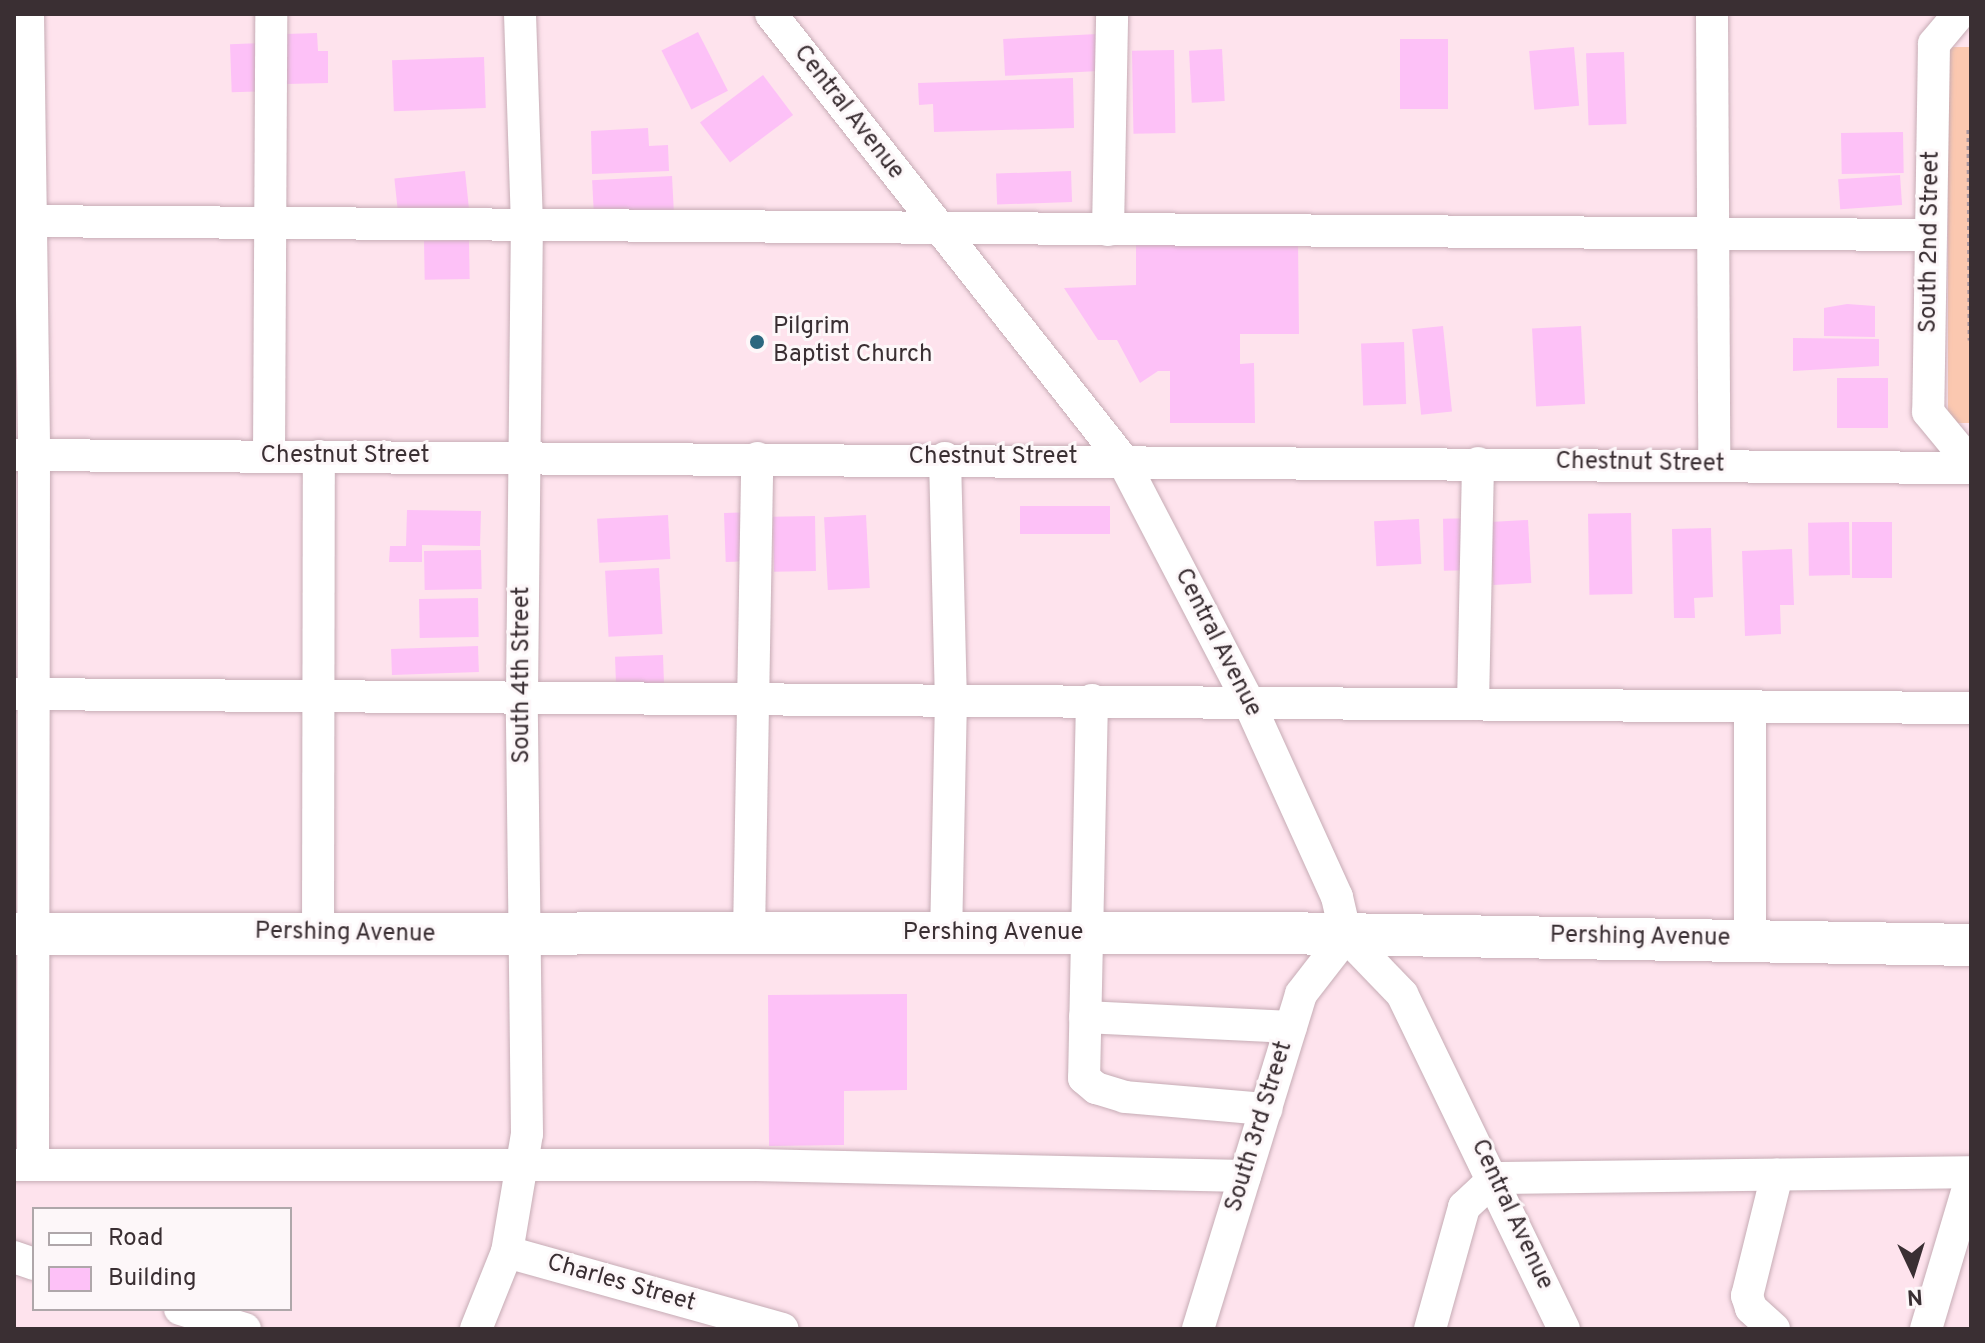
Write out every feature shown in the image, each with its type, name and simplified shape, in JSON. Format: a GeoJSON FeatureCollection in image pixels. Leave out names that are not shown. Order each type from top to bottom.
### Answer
{"type":"FeatureCollection","features":[{"type":"Feature","properties":{"kind":"main road","name":"Pershing Avenue"},"geometry":{"type":"LineString","coordinates":[[23,934],[524,936],[946,933],[1750,940],[1971,945]]}},
{"type":"Feature","properties":{"kind":"street"},"geometry":{"type":"LineString","coordinates":[[28,14],[23,222],[23,1165],[1098,1169],[1245,1176]]}},
{"type":"Feature","properties":{"kind":"street"},"geometry":{"type":"LineString","coordinates":[[269,457],[271,14]]}},
{"type":"Feature","properties":{"kind":"street","name":"South 4th Street"},"geometry":{"type":"LineString","coordinates":[[476,1329],[507,1252],[523,1165],[522,695],[527,225],[520,14]]}},
{"type":"Feature","properties":{"kind":"street","name":"Central Avenue"},"geometry":{"type":"LineString","coordinates":[[771,14],[937,229],[1122,459],[1249,703],[1337,897],[1346,936],[1402,994],[1495,1178],[1564,1329]]}},
{"type":"Feature","properties":{"kind":"street"},"geometry":{"type":"LineString","coordinates":[[1108,230],[1112,14]]}},
{"type":"Feature","properties":{"kind":"street"},"geometry":{"type":"LineString","coordinates":[[1712,14],[1714,465]]}},
{"type":"Feature","properties":{"kind":"street","name":"South 2nd Street"},"geometry":{"type":"LineString","coordinates":[[1959,14],[1934,44],[1928,412],[1971,466]]}},
{"type":"Feature","properties":{"kind":"street"},"geometry":{"type":"LineString","coordinates":[[23,222],[1930,235]]}},
{"type":"Feature","properties":{"kind":"street","name":"Chestnut Street"},"geometry":{"type":"LineString","coordinates":[[24,456],[945,458],[1971,466]]}},
{"type":"Feature","properties":{"kind":"street"},"geometry":{"type":"LineString","coordinates":[[318,933],[316,695],[319,456]]}},
{"type":"Feature","properties":{"kind":"street"},"geometry":{"type":"LineString","coordinates":[[749,935],[756,697],[757,458]]}},
{"type":"Feature","properties":{"kind":"street"},"geometry":{"type":"LineString","coordinates":[[945,458],[951,699],[946,933]]}},
{"type":"Feature","properties":{"kind":"street"},"geometry":{"type":"LineString","coordinates":[[1473,704],[1478,463]]}},
{"type":"Feature","properties":{"kind":"street"},"geometry":{"type":"LineString","coordinates":[[24,694],[522,695],[1971,708]]}},
{"type":"Feature","properties":{"kind":"street"},"geometry":{"type":"LineString","coordinates":[[1092,700],[1084,1078],[1096,1088],[1125,1097],[1266,1109]]}},
{"type":"Feature","properties":{"kind":"street"},"geometry":{"type":"LineString","coordinates":[[1750,706],[1750,940]]}},
{"type":"Feature","properties":{"kind":"street","name":"South 3rd Street"},"geometry":{"type":"LineString","coordinates":[[1198,1329],[1301,994],[1346,936]]}},
{"type":"Feature","properties":{"kind":"street"},"geometry":{"type":"LineString","coordinates":[[1085,1017],[1291,1027]]}},
{"type":"Feature","properties":{"kind":"street"},"geometry":{"type":"LineString","coordinates":[[1763,1319],[1748,1279],[1777,1175]]}},
{"type":"Feature","properties":{"kind":"street"},"geometry":{"type":"LineString","coordinates":[[1430,1329],[1464,1207],[1495,1178],[1971,1175],[1926,1329]]}},
{"type":"Feature","properties":{"kind":"street","name":"Charles Street"},"geometry":{"type":"LineString","coordinates":[[507,1252],[782,1329]]}},
{"type":"Feature","properties":{"kind":"street"},"geometry":{"type":"LineString","coordinates":[[186,1311],[231,1327]]}},
{"type":"Feature","properties":{"kind":"path"},"geometry":{"type":"LineString","coordinates":[[1970,340],[1971,129]]}},
{"type":"Feature","properties":{"kind":"shaded area"},"geometry":{"type":"Polygon","coordinates":[[[1948,47],[1971,47],[1971,423],[1948,423],[1948,47]]]}},
{"type":"Feature","properties":{"kind":"building"},"geometry":{"type":"Polygon","coordinates":[[[698,32],[728,91],[691,109],[661,51],[698,32]]]}},
{"type":"Feature","properties":{"kind":"building"},"geometry":{"type":"Polygon","coordinates":[[[317,33],[318,51],[328,51],[328,83],[287,84],[286,34],[317,33]]]}},
{"type":"Feature","properties":{"kind":"building"},"geometry":{"type":"Polygon","coordinates":[[[1097,34],[1099,71],[1005,76],[1003,39],[1097,34]]]}},
{"type":"Feature","properties":{"kind":"building"},"geometry":{"type":"Polygon","coordinates":[[[1400,39],[1448,39],[1448,109],[1400,109],[1400,39]]]}},
{"type":"Feature","properties":{"kind":"building"},"geometry":{"type":"Polygon","coordinates":[[[266,43],[268,91],[232,92],[230,44],[266,43]]]}},
{"type":"Feature","properties":{"kind":"building"},"geometry":{"type":"Polygon","coordinates":[[[1574,47],[1579,106],[1534,110],[1529,51],[1574,47]]]}},
{"type":"Feature","properties":{"kind":"building"},"geometry":{"type":"Polygon","coordinates":[[[1222,49],[1225,101],[1192,103],[1189,51],[1222,49]]]}},
{"type":"Feature","properties":{"kind":"building"},"geometry":{"type":"Polygon","coordinates":[[[1174,50],[1175,133],[1133,134],[1132,51],[1174,50]]]}},
{"type":"Feature","properties":{"kind":"building"},"geometry":{"type":"Polygon","coordinates":[[[1624,52],[1627,124],[1589,125],[1586,53],[1624,52]]]}},
{"type":"Feature","properties":{"kind":"building"},"geometry":{"type":"Polygon","coordinates":[[[484,57],[486,108],[394,111],[392,60],[484,57]]]}},
{"type":"Feature","properties":{"kind":"building"},"geometry":{"type":"Polygon","coordinates":[[[763,75],[793,115],[730,162],[700,123],[763,75]]]}},
{"type":"Feature","properties":{"kind":"building"},"geometry":{"type":"Polygon","coordinates":[[[1073,78],[1074,128],[934,132],[933,104],[919,105],[918,83],[1073,78]]]}},
{"type":"Feature","properties":{"kind":"building"},"geometry":{"type":"Polygon","coordinates":[[[648,128],[649,146],[668,145],[669,171],[592,174],[591,131],[648,128]]]}},
{"type":"Feature","properties":{"kind":"building"},"geometry":{"type":"Polygon","coordinates":[[[1903,132],[1904,173],[1842,174],[1841,133],[1903,132]]]}},
{"type":"Feature","properties":{"kind":"building"},"geometry":{"type":"Polygon","coordinates":[[[465,171],[469,211],[399,218],[394,178],[465,171]]]}},
{"type":"Feature","properties":{"kind":"building"},"geometry":{"type":"Polygon","coordinates":[[[1071,171],[1072,202],[997,205],[996,174],[1071,171]]]}},
{"type":"Feature","properties":{"kind":"building"},"geometry":{"type":"Polygon","coordinates":[[[1900,175],[1902,205],[1840,209],[1838,179],[1900,175]]]}},
{"type":"Feature","properties":{"kind":"building"},"geometry":{"type":"Polygon","coordinates":[[[672,176],[674,215],[594,219],[592,180],[672,176]]]}},
{"type":"Feature","properties":{"kind":"building"},"geometry":{"type":"Polygon","coordinates":[[[1298,239],[1299,334],[1240,334],[1240,364],[1254,363],[1255,423],[1170,423],[1170,371],[1158,371],[1140,383],[1117,340],[1098,340],[1064,288],[1136,285],[1136,241],[1298,239]]]}},
{"type":"Feature","properties":{"kind":"building"},"geometry":{"type":"Polygon","coordinates":[[[469,240],[470,279],[425,280],[424,241],[469,240]]]}},
{"type":"Feature","properties":{"kind":"building"},"geometry":{"type":"Polygon","coordinates":[[[1847,304],[1875,306],[1875,337],[1824,336],[1824,308],[1847,304]]]}},
{"type":"Feature","properties":{"kind":"building"},"geometry":{"type":"Polygon","coordinates":[[[1443,326],[1452,412],[1421,415],[1412,329],[1443,326]]]}},
{"type":"Feature","properties":{"kind":"building"},"geometry":{"type":"Polygon","coordinates":[[[1581,326],[1585,404],[1536,406],[1532,329],[1581,326]]]}},
{"type":"Feature","properties":{"kind":"building"},"geometry":{"type":"Polygon","coordinates":[[[1793,338],[1879,339],[1879,366],[1793,371],[1793,338]]]}},
{"type":"Feature","properties":{"kind":"building"},"geometry":{"type":"Polygon","coordinates":[[[1404,342],[1406,404],[1363,405],[1361,344],[1404,342]]]}},
{"type":"Feature","properties":{"kind":"building"},"geometry":{"type":"Polygon","coordinates":[[[1837,378],[1888,378],[1888,428],[1837,428],[1837,378]]]}},
{"type":"Feature","properties":{"kind":"building"},"geometry":{"type":"Polygon","coordinates":[[[1020,506],[1110,506],[1110,534],[1020,534],[1020,506]]]}},
{"type":"Feature","properties":{"kind":"building"},"geometry":{"type":"Polygon","coordinates":[[[407,510],[481,511],[480,546],[422,545],[422,562],[389,562],[390,546],[406,546],[407,510]]]}},
{"type":"Feature","properties":{"kind":"building"},"geometry":{"type":"Polygon","coordinates":[[[756,512],[758,561],[726,562],[724,513],[756,512]]]}},
{"type":"Feature","properties":{"kind":"building"},"geometry":{"type":"Polygon","coordinates":[[[1631,513],[1632,594],[1589,595],[1588,514],[1631,513]]]}},
{"type":"Feature","properties":{"kind":"building"},"geometry":{"type":"Polygon","coordinates":[[[668,515],[670,559],[599,563],[597,519],[668,515]]]}},
{"type":"Feature","properties":{"kind":"building"},"geometry":{"type":"Polygon","coordinates":[[[866,515],[870,588],[828,590],[824,517],[866,515]]]}},
{"type":"Feature","properties":{"kind":"building"},"geometry":{"type":"Polygon","coordinates":[[[815,516],[816,571],[774,572],[773,517],[815,516]]]}},
{"type":"Feature","properties":{"kind":"building"},"geometry":{"type":"Polygon","coordinates":[[[1481,518],[1482,570],[1444,571],[1443,519],[1481,518]]]}},
{"type":"Feature","properties":{"kind":"building"},"geometry":{"type":"Polygon","coordinates":[[[1419,519],[1421,564],[1376,566],[1374,521],[1419,519]]]}},
{"type":"Feature","properties":{"kind":"building"},"geometry":{"type":"Polygon","coordinates":[[[1528,520],[1531,583],[1493,585],[1490,522],[1528,520]]]}},
{"type":"Feature","properties":{"kind":"building"},"geometry":{"type":"Polygon","coordinates":[[[1849,522],[1850,575],[1809,576],[1808,523],[1849,522]]]}},
{"type":"Feature","properties":{"kind":"building"},"geometry":{"type":"Polygon","coordinates":[[[1852,522],[1892,522],[1892,578],[1852,578],[1852,522]]]}},
{"type":"Feature","properties":{"kind":"building"},"geometry":{"type":"Polygon","coordinates":[[[1711,528],[1713,597],[1694,598],[1695,618],[1674,618],[1672,529],[1711,528]]]}},
{"type":"Feature","properties":{"kind":"building"},"geometry":{"type":"Polygon","coordinates":[[[1792,549],[1794,605],[1780,605],[1781,634],[1745,636],[1742,551],[1792,549]]]}},
{"type":"Feature","properties":{"kind":"building"},"geometry":{"type":"Polygon","coordinates":[[[481,550],[482,589],[425,590],[424,551],[481,550]]]}},
{"type":"Feature","properties":{"kind":"building"},"geometry":{"type":"Polygon","coordinates":[[[659,568],[662,634],[609,637],[605,571],[659,568]]]}},
{"type":"Feature","properties":{"kind":"building"},"geometry":{"type":"Polygon","coordinates":[[[478,598],[479,637],[420,638],[419,599],[478,598]]]}},
{"type":"Feature","properties":{"kind":"building"},"geometry":{"type":"Polygon","coordinates":[[[478,646],[479,672],[392,675],[391,649],[478,646]]]}},
{"type":"Feature","properties":{"kind":"building"},"geometry":{"type":"Polygon","coordinates":[[[663,655],[664,685],[616,687],[615,657],[663,655]]]}},
{"type":"Feature","properties":{"kind":"building"},"geometry":{"type":"Polygon","coordinates":[[[907,994],[907,1090],[844,1091],[844,1145],[769,1146],[768,995],[907,994]]]}},
{"type":"Feature","properties":{"kind":"place","name":"Pilgrim Baptist Church"},"geometry":{"type":"Point","coordinates":[757,342]}}]}
